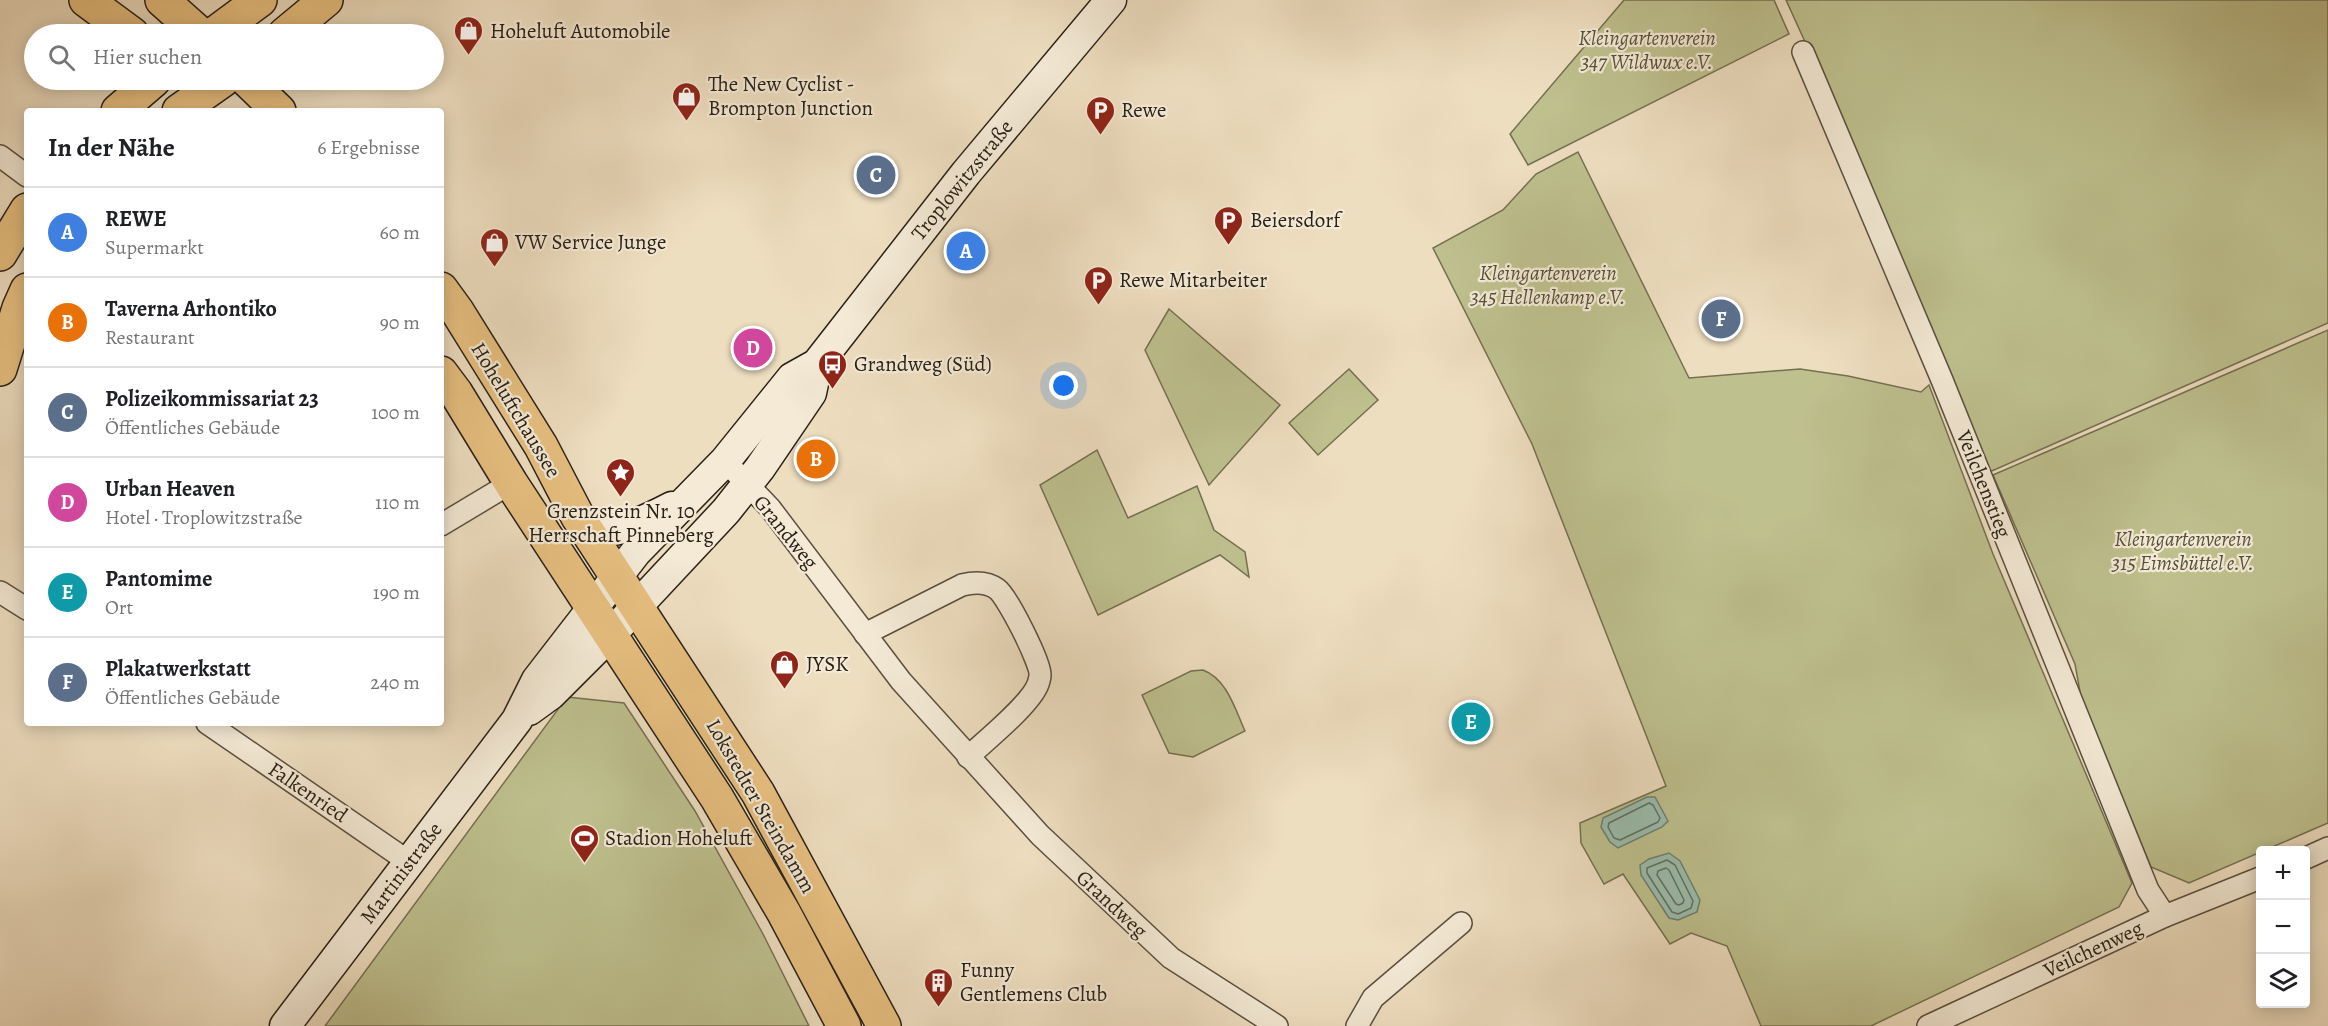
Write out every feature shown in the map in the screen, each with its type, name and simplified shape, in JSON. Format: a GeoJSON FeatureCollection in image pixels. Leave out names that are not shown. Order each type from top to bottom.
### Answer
{"type":"FeatureCollection","features":[{"type":"Feature","properties":{"kind":"main road"},"geometry":{"type":"LineString","coordinates":[[86,0],[118,24]]}},
{"type":"Feature","properties":{"kind":"main road"},"geometry":{"type":"LineString","coordinates":[[162,0],[189,24]]}},
{"type":"Feature","properties":{"kind":"main road"},"geometry":{"type":"LineString","coordinates":[[228,24],[260,0]]}},
{"type":"Feature","properties":{"kind":"main road"},"geometry":{"type":"LineString","coordinates":[[297,24],[326,0]]}},
{"type":"Feature","properties":{"kind":"main road"},"geometry":{"type":"LineString","coordinates":[[121,108],[142,90]]}},
{"type":"Feature","properties":{"kind":"main road"},"geometry":{"type":"LineString","coordinates":[[257,90],[276,108]]}},
{"type":"Feature","properties":{"kind":"main road"},"geometry":{"type":"LineString","coordinates":[[0,254],[24,215]]}},
{"type":"Feature","properties":{"kind":"main road","name":"Hoheluftchaussee"},"geometry":{"type":"LineString","coordinates":[[444,293],[541,446],[587,530],[614,606]]}},
{"type":"Feature","properties":{"kind":"main road"},"geometry":{"type":"LineString","coordinates":[[0,369],[24,297]]}},
{"type":"Feature","properties":{"kind":"main road","name":"Hoheluftchaussee"},"geometry":{"type":"LineString","coordinates":[[444,377],[511,483],[614,606]]}},
{"type":"Feature","properties":{"kind":"main road","name":"Lokstedter Steindamm"},"geometry":{"type":"LineString","coordinates":[[614,606],[717,798],[784,913],[844,1026]]}},
{"type":"Feature","properties":{"kind":"main road","name":"Lokstedter Steindamm"},"geometry":{"type":"LineString","coordinates":[[614,606],[758,793],[884,1026]]}},
{"type":"Feature","properties":{"kind":"street","name":"Troplowitzstraße"},"geometry":{"type":"LineString","coordinates":[[614,606],[636,552],[725,462],[792,378],[817,364],[972,166],[1111,0]]}},
{"type":"Feature","properties":{"kind":"street","name":"Veilchenstieg"},"geometry":{"type":"LineString","coordinates":[[1803,52],[1942,380],[2148,890],[2165,916]]}},
{"type":"Feature","properties":{"kind":"street"},"geometry":{"type":"LineString","coordinates":[[0,156],[24,174]]}},
{"type":"Feature","properties":{"kind":"street","name":"Troplowitzstraße"},"geometry":{"type":"LineString","coordinates":[[614,606],[708,531],[748,484],[811,393],[817,364]]}},
{"type":"Feature","properties":{"kind":"street"},"geometry":{"type":"LineString","coordinates":[[614,606],[647,565],[698,511],[725,462]]}},
{"type":"Feature","properties":{"kind":"street","name":"Grandweg"},"geometry":{"type":"LineString","coordinates":[[725,462],[770,508],[901,681],[1040,835],[1171,958],[1277,1026]]}},
{"type":"Feature","properties":{"kind":"street"},"geometry":{"type":"LineString","coordinates":[[444,523],[511,483]]}},
{"type":"Feature","properties":{"kind":"street"},"geometry":{"type":"LineString","coordinates":[[587,530],[620,528],[650,518],[690,497]]}},
{"type":"Feature","properties":{"kind":"street"},"geometry":{"type":"LineString","coordinates":[[866,634],[962,585],[974,582],[984,583],[998,589],[1008,602],[1038,663],[1040,675],[1038,686],[1027,700],[968,757]]}},
{"type":"Feature","properties":{"kind":"street"},"geometry":{"type":"LineString","coordinates":[[0,592],[24,607]]}},
{"type":"Feature","properties":{"kind":"street","name":"Martinistraße"},"geometry":{"type":"LineString","coordinates":[[285,1026],[517,720],[551,694],[614,606]]}},
{"type":"Feature","properties":{"kind":"street","name":"Falkenried"},"geometry":{"type":"LineString","coordinates":[[211,726],[409,862]]}},
{"type":"Feature","properties":{"kind":"street"},"geometry":{"type":"LineString","coordinates":[[2310,856],[2328,848]]}},
{"type":"Feature","properties":{"kind":"street","name":"Veilchenweg"},"geometry":{"type":"LineString","coordinates":[[1928,1026],[2165,916],[2256,880]]}},
{"type":"Feature","properties":{"kind":"street"},"geometry":{"type":"LineString","coordinates":[[1357,1026],[1373,998],[1461,923]]}},
{"type":"Feature","properties":{"kind":"green space","name":"Kleingartenverein 347 Wildwux e.V."},"geometry":{"type":"Polygon","coordinates":[[[1624,0],[1774,0],[1789,34],[1528,165],[1510,134],[1624,0]]]}},
{"type":"Feature","properties":{"kind":"green space"},"geometry":{"type":"Polygon","coordinates":[[[1786,0],[2328,0],[2328,323],[1985,474],[1786,0]]]}},
{"type":"Feature","properties":{"kind":"green space","name":"Kleingartenverein 345 Hellenkamp e.V."},"geometry":{"type":"Polygon","coordinates":[[[1578,152],[1689,378],[1800,369],[1848,376],[1921,392],[1929,385],[1993,554],[2132,883],[2119,907],[1871,1026],[1761,1026],[1727,946],[1691,933],[1670,944],[1623,874],[1604,884],[1581,843],[1580,823],[1666,786],[1532,444],[1433,248],[1503,210],[1536,174],[1578,152]]]}},
{"type":"Feature","properties":{"kind":"green space"},"geometry":{"type":"Polygon","coordinates":[[[1169,309],[1280,405],[1209,485],[1145,350],[1169,309]]]}},
{"type":"Feature","properties":{"kind":"green space","name":"Kleingartenverein 315 Eimsbüttel e.V."},"geometry":{"type":"Polygon","coordinates":[[[2328,330],[2328,823],[2275,846],[2256,846],[2256,854],[2189,883],[2151,867],[2081,697],[2075,664],[1993,475],[2328,330]]]}},
{"type":"Feature","properties":{"kind":"green space"},"geometry":{"type":"Polygon","coordinates":[[[1349,369],[1378,400],[1318,455],[1289,423],[1349,369]]]}},
{"type":"Feature","properties":{"kind":"green space"},"geometry":{"type":"Polygon","coordinates":[[[1097,450],[1128,518],[1197,486],[1214,530],[1245,552],[1249,577],[1220,555],[1098,615],[1040,485],[1097,450]]]}},
{"type":"Feature","properties":{"kind":"green space"},"geometry":{"type":"Polygon","coordinates":[[[1203,670],[1211,674],[1224,687],[1245,731],[1193,757],[1169,753],[1142,695],[1191,671],[1203,670]]]}},
{"type":"Feature","properties":{"kind":"green space","name":"Stadion Hoheluft"},"geometry":{"type":"Polygon","coordinates":[[[567,697],[624,703],[695,811],[763,934],[809,1026],[325,1026],[567,697]]]}},
{"type":"Feature","properties":{"kind":"water"},"geometry":{"type":"Polygon","coordinates":[[[1647,797],[1655,797],[1668,821],[1662,827],[1618,848],[1610,842],[1601,827],[1603,818],[1647,797]]]}},
{"type":"Feature","properties":{"kind":"water"},"geometry":{"type":"Polygon","coordinates":[[[1669,853],[1680,861],[1700,900],[1697,912],[1678,920],[1669,918],[1641,875],[1640,865],[1649,859],[1669,853]]]}},
{"type":"Feature","properties":{"kind":"place","name":"Hoheluft Automobile"},"geometry":{"type":"Point","coordinates":[469,56]}},
{"type":"Feature","properties":{"kind":"place","name":"The New Cyclist - Brompton Junction"},"geometry":{"type":"Point","coordinates":[687,122]}},
{"type":"Feature","properties":{"kind":"place","name":"Rewe"},"geometry":{"type":"Point","coordinates":[1100,136]}},
{"type":"Feature","properties":{"kind":"place","name":"Polizeikommissariat 23"},"geometry":{"type":"Point","coordinates":[876,175]}},
{"type":"Feature","properties":{"kind":"place","name":"Beiersdorf"},"geometry":{"type":"Point","coordinates":[1229,246]}},
{"type":"Feature","properties":{"kind":"place","name":"REWE"},"geometry":{"type":"Point","coordinates":[966,251]}},
{"type":"Feature","properties":{"kind":"place","name":"VW Service Junge"},"geometry":{"type":"Point","coordinates":[494,268]}},
{"type":"Feature","properties":{"kind":"place","name":"Rewe Mitarbeiter"},"geometry":{"type":"Point","coordinates":[1098,306]}},
{"type":"Feature","properties":{"kind":"place","name":"Plakatwerkstatt"},"geometry":{"type":"Point","coordinates":[1721,319]}},
{"type":"Feature","properties":{"kind":"place","name":"Urban Heaven"},"geometry":{"type":"Point","coordinates":[753,348]}},
{"type":"Feature","properties":{"kind":"place","name":"Grandweg (Süd)"},"geometry":{"type":"Point","coordinates":[833,390]}},
{"type":"Feature","properties":{"kind":"place","name":"Taverna Arhontiko"},"geometry":{"type":"Point","coordinates":[816,459]}},
{"type":"Feature","properties":{"kind":"place","name":"Grenzstein Nr. 10 Herrschaft Pinneberg"},"geometry":{"type":"Point","coordinates":[621,498]}},
{"type":"Feature","properties":{"kind":"place","name":"JYSK"},"geometry":{"type":"Point","coordinates":[785,690]}},
{"type":"Feature","properties":{"kind":"place","name":"Pantomime"},"geometry":{"type":"Point","coordinates":[1471,722]}},
{"type":"Feature","properties":{"kind":"place","name":"Stadion Hoheluft"},"geometry":{"type":"Point","coordinates":[584,864]}},
{"type":"Feature","properties":{"kind":"place","name":"Funny Gentlemens Club"},"geometry":{"type":"Point","coordinates":[939,1008]}}]}
